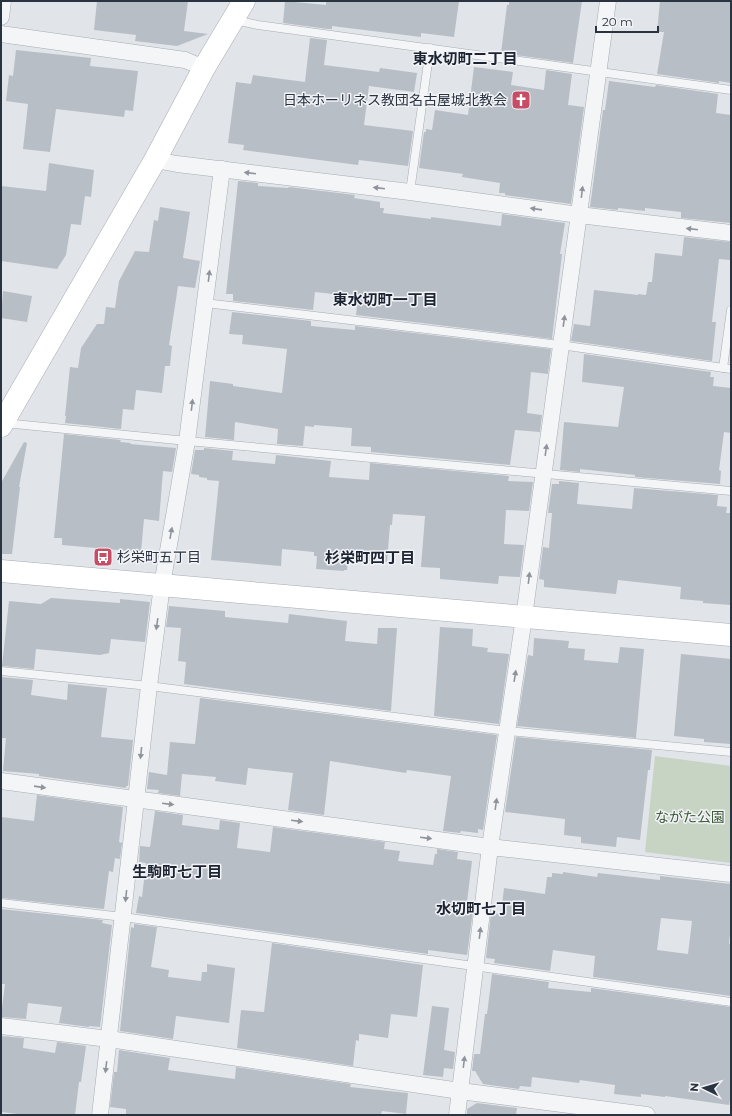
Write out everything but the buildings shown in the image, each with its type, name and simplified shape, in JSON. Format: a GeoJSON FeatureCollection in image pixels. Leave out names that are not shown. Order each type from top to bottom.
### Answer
{"type":"FeatureCollection","features":[{"type":"Feature","properties":{"kind":"street"},"geometry":{"type":"LineString","coordinates":[[1,17],[3,1]]}},
{"type":"Feature","properties":{"kind":"street"},"geometry":{"type":"LineString","coordinates":[[2,425],[155,160],[204,68],[244,1]]}},
{"type":"Feature","properties":{"kind":"street"},"geometry":{"type":"LineString","coordinates":[[457,1115],[490,846],[524,617],[608,1]]}},
{"type":"Feature","properties":{"kind":"street"},"geometry":{"type":"LineString","coordinates":[[1,34],[186,60],[204,68]]}},
{"type":"Feature","properties":{"kind":"street"},"geometry":{"type":"LineString","coordinates":[[155,160],[222,170],[410,192],[579,215],[731,233]]}},
{"type":"Feature","properties":{"kind":"street"},"geometry":{"type":"LineString","coordinates":[[100,1115],[162,585],[188,441],[222,170]]}},
{"type":"Feature","properties":{"kind":"street"},"geometry":{"type":"LineString","coordinates":[[1,571],[731,635]]}},
{"type":"Feature","properties":{"kind":"street"},"geometry":{"type":"LineString","coordinates":[[1,781],[490,846],[731,874]]}},
{"type":"Feature","properties":{"kind":"street"},"geometry":{"type":"LineString","coordinates":[[1,1026],[109,1039],[460,1091],[647,1115]]}},
{"type":"Feature","properties":{"kind":"lane"},"geometry":{"type":"LineString","coordinates":[[234,20],[258,25],[731,90]]}},
{"type":"Feature","properties":{"kind":"lane"},"geometry":{"type":"LineString","coordinates":[[410,192],[430,48]]}},
{"type":"Feature","properties":{"kind":"lane"},"geometry":{"type":"LineString","coordinates":[[205,303],[560,345],[727,369],[731,310]]}},
{"type":"Feature","properties":{"kind":"lane"},"geometry":{"type":"LineString","coordinates":[[2,425],[731,491]]}},
{"type":"Feature","properties":{"kind":"lane"},"geometry":{"type":"LineString","coordinates":[[1,671],[149,686],[507,731],[731,752]]}},
{"type":"Feature","properties":{"kind":"lane"},"geometry":{"type":"LineString","coordinates":[[1,903],[124,917],[731,1002]]}},
{"type":"Feature","properties":{"kind":"path"},"geometry":{"type":"LineString","coordinates":[[129,52],[135,1]]}},
{"type":"Feature","properties":{"kind":"green space","name":"ながた公園"},"geometry":{"type":"Polygon","coordinates":[[[655,756],[731,766],[731,863],[645,852],[655,756]]]}},
{"type":"Feature","properties":{"kind":"place","name":"日本ホーリネス教団名古屋城北教会"},"geometry":{"type":"Point","coordinates":[521,100]}},
{"type":"Feature","properties":{"kind":"place","name":"杉栄町五丁目"},"geometry":{"type":"Point","coordinates":[103,557]}},
{"type":"Feature","properties":{"kind":"district","name":"東水切町二丁目"},"geometry":{"type":"Point","coordinates":[465,58]}},
{"type":"Feature","properties":{"kind":"district","name":"東水切町一丁目"},"geometry":{"type":"Point","coordinates":[385,299]}},
{"type":"Feature","properties":{"kind":"district","name":"杉栄町四丁目"},"geometry":{"type":"Point","coordinates":[370,557]}},
{"type":"Feature","properties":{"kind":"district","name":"生駒町七丁目"},"geometry":{"type":"Point","coordinates":[177,871]}},
{"type":"Feature","properties":{"kind":"district","name":"水切町七丁目"},"geometry":{"type":"Point","coordinates":[481,908]}}]}
